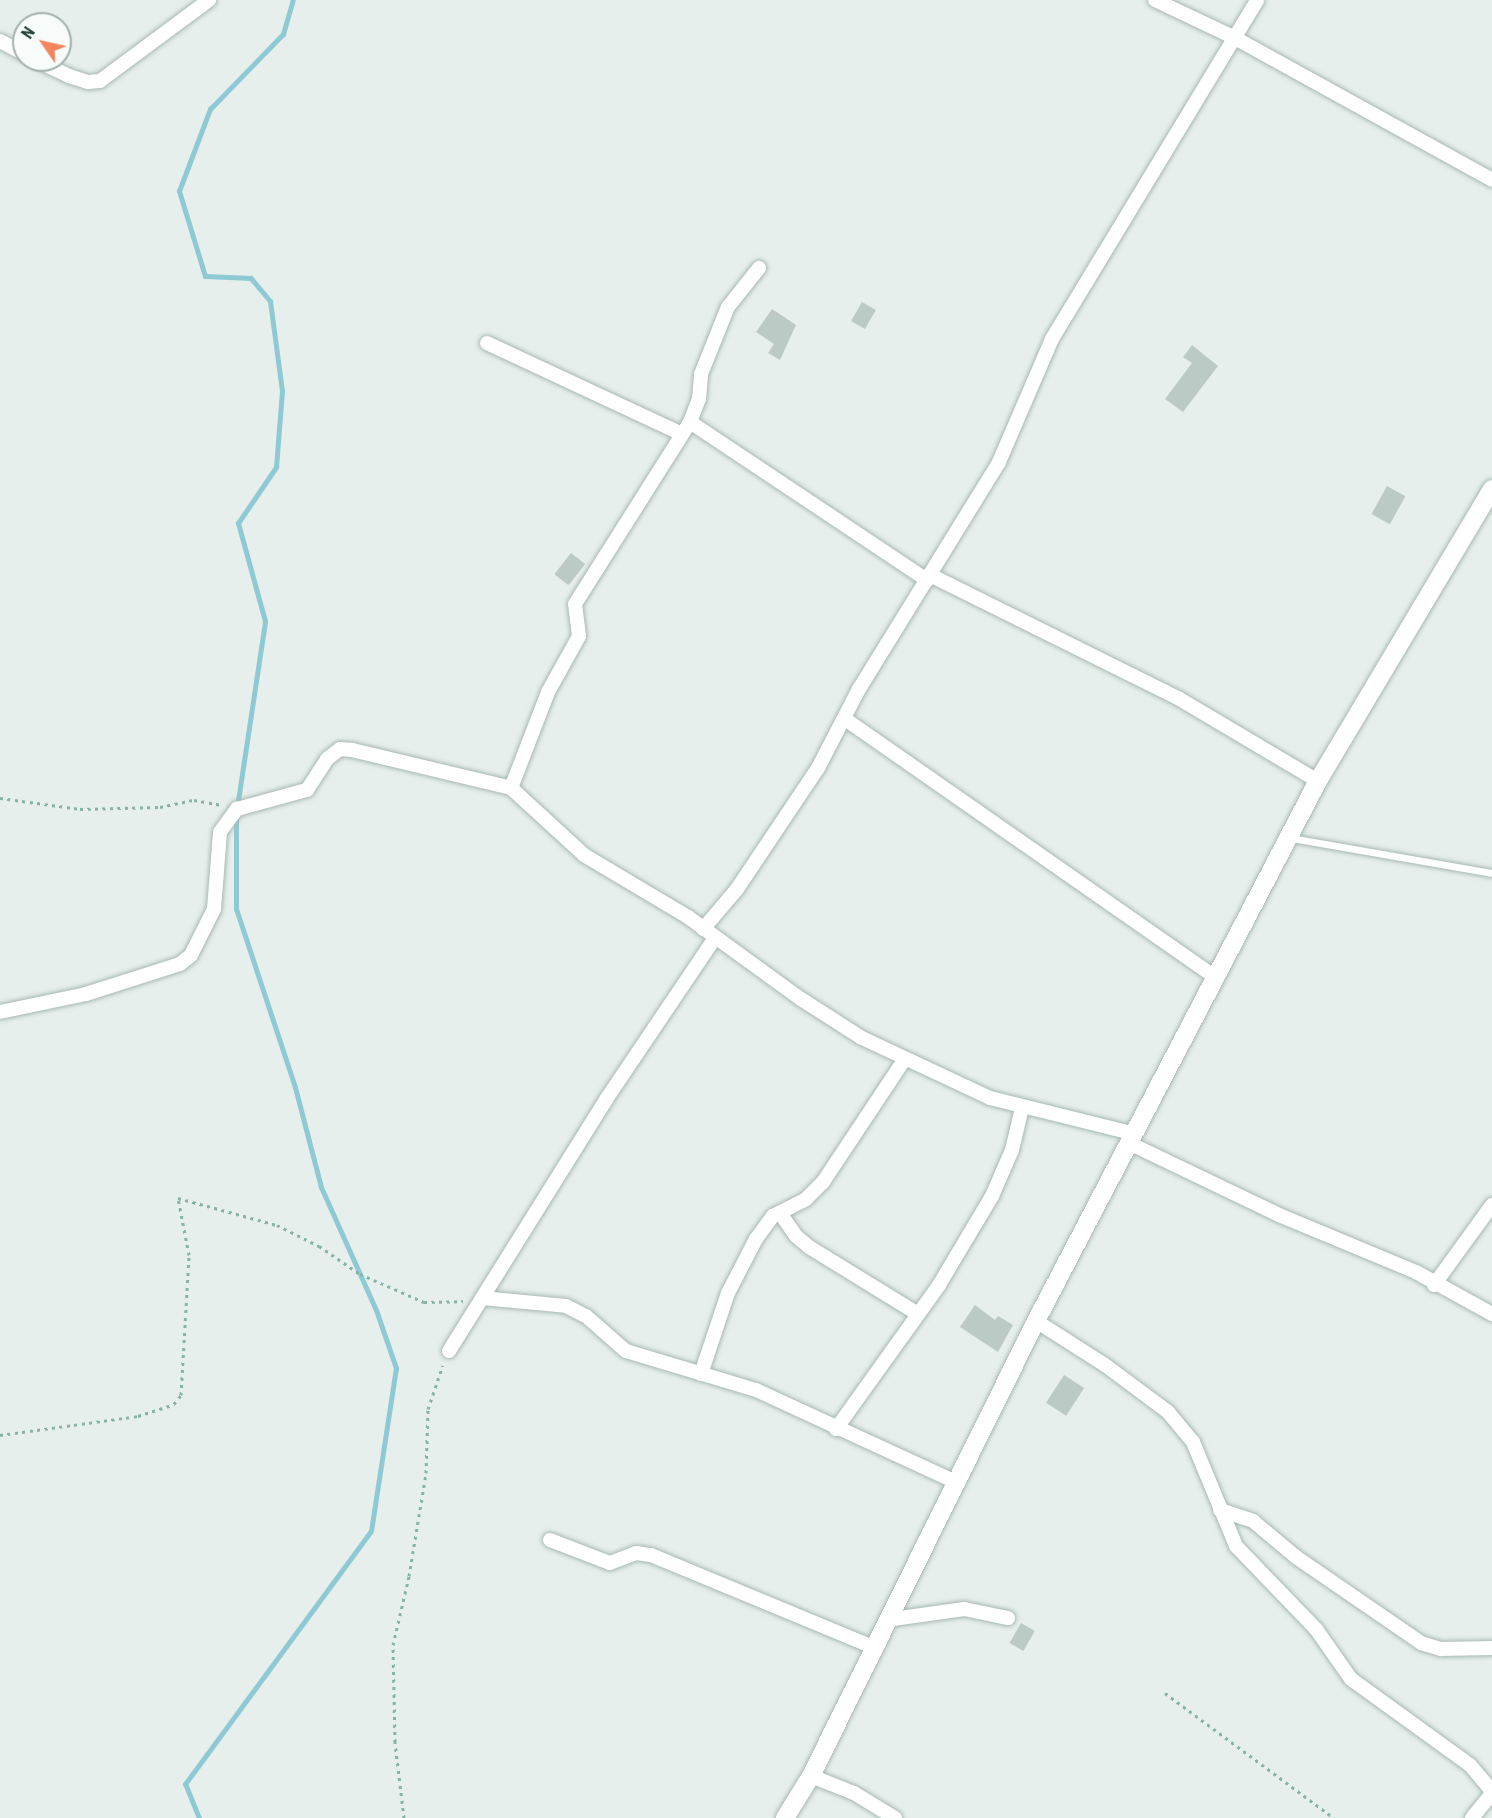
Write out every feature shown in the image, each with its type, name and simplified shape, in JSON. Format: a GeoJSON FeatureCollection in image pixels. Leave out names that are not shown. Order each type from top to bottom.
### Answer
{"type":"FeatureCollection","features":[{"type":"Feature","properties":{"kind":"street"},"geometry":{"type":"LineString","coordinates":[[60,72],[88,82],[100,81],[209,0]]}},
{"type":"Feature","properties":{"kind":"street"},"geometry":{"type":"LineString","coordinates":[[1155,0],[1235,38],[1492,180]]}},
{"type":"Feature","properties":{"kind":"street"},"geometry":{"type":"LineString","coordinates":[[449,1351],[709,934],[818,768],[928,578],[999,462],[1052,339],[1257,0]]}},
{"type":"Feature","properties":{"kind":"street"},"geometry":{"type":"LineString","coordinates":[[511,788],[548,692],[579,636],[574,604],[690,422],[699,399],[701,374],[728,307],[759,268]]}},
{"type":"Feature","properties":{"kind":"street"},"geometry":{"type":"LineString","coordinates":[[487,343],[682,434]]}},
{"type":"Feature","properties":{"kind":"street"},"geometry":{"type":"LineString","coordinates":[[690,422],[928,578],[1178,698],[1318,781]]}},
{"type":"Feature","properties":{"kind":"street"},"geometry":{"type":"LineString","coordinates":[[785,1818],[811,1776],[954,1481],[1036,1321],[1318,781],[1492,489]]}},
{"type":"Feature","properties":{"kind":"street"},"geometry":{"type":"LineString","coordinates":[[845,719],[1216,978]]}},
{"type":"Feature","properties":{"kind":"street"},"geometry":{"type":"LineString","coordinates":[[0,1012],[128,982],[180,964],[191,955],[214,909],[220,832],[237,809],[307,790],[327,759],[340,749],[511,788],[584,855],[709,934],[801,999],[904,1059],[1022,1108],[1133,1139],[1279,1215],[1416,1272],[1434,1285],[1492,1314]]}},
{"type":"Feature","properties":{"kind":"street"},"geometry":{"type":"LineString","coordinates":[[701,1374],[743,1260],[773,1216],[806,1199],[823,1182],[904,1059]]}},
{"type":"Feature","properties":{"kind":"street"},"geometry":{"type":"LineString","coordinates":[[836,1429],[918,1314],[992,1196],[1012,1150],[1022,1108]]}},
{"type":"Feature","properties":{"kind":"street"},"geometry":{"type":"LineString","coordinates":[[1434,1285],[1492,1205]]}},
{"type":"Feature","properties":{"kind":"street"},"geometry":{"type":"LineString","coordinates":[[780,1213],[809,1247],[918,1314]]}},
{"type":"Feature","properties":{"kind":"street"},"geometry":{"type":"LineString","coordinates":[[482,1298],[566,1306],[586,1316],[626,1351],[756,1389],[836,1429],[904,1455],[954,1481]]}},
{"type":"Feature","properties":{"kind":"street"},"geometry":{"type":"LineString","coordinates":[[1036,1321],[1105,1365],[1168,1412],[1193,1442],[1215,1489],[1220,1510],[1236,1546],[1316,1629],[1351,1679],[1470,1765],[1492,1792],[1472,1818]]}},
{"type":"Feature","properties":{"kind":"street"},"geometry":{"type":"LineString","coordinates":[[1220,1510],[1254,1521],[1296,1557],[1421,1643],[1440,1649],[1492,1648]]}},
{"type":"Feature","properties":{"kind":"street"},"geometry":{"type":"LineString","coordinates":[[549,1540],[610,1563],[636,1553],[651,1555],[873,1647]]}},
{"type":"Feature","properties":{"kind":"street"},"geometry":{"type":"LineString","coordinates":[[886,1620],[964,1609],[1008,1618]]}},
{"type":"Feature","properties":{"kind":"street"},"geometry":{"type":"LineString","coordinates":[[811,1776],[854,1793],[895,1818]]}},
{"type":"Feature","properties":{"kind":"lane"},"geometry":{"type":"LineString","coordinates":[[1289,838],[1492,873]]}},
{"type":"Feature","properties":{"kind":"path"},"geometry":{"type":"LineString","coordinates":[[0,798],[80,809],[160,807],[194,800],[237,809]]}},
{"type":"Feature","properties":{"kind":"path"},"geometry":{"type":"LineString","coordinates":[[0,1435],[138,1416],[174,1404],[181,1395],[189,1255],[178,1197],[277,1225],[319,1246],[360,1274],[424,1302],[482,1298]]}},
{"type":"Feature","properties":{"kind":"path"},"geometry":{"type":"LineString","coordinates":[[404,1818],[394,1742],[393,1645],[409,1576],[426,1473],[428,1409],[433,1385],[449,1351]]}},
{"type":"Feature","properties":{"kind":"path"},"geometry":{"type":"LineString","coordinates":[[1165,1693],[1334,1818]]}},
{"type":"Feature","properties":{"kind":"building"},"geometry":{"type":"Polygon","coordinates":[[[862,302],[876,310],[865,329],[851,321],[862,302]]]}},
{"type":"Feature","properties":{"kind":"building"},"geometry":{"type":"Polygon","coordinates":[[[772,309],[796,325],[780,360],[768,353],[774,344],[756,332],[772,309]]]}},
{"type":"Feature","properties":{"kind":"building"},"geometry":{"type":"Polygon","coordinates":[[[1192,345],[1218,366],[1183,412],[1165,399],[1192,363],[1183,357],[1192,345]]]}},
{"type":"Feature","properties":{"kind":"building"},"geometry":{"type":"Polygon","coordinates":[[[1387,486],[1405,496],[1390,524],[1371,514],[1387,486]]]}},
{"type":"Feature","properties":{"kind":"building"},"geometry":{"type":"Polygon","coordinates":[[[571,553],[585,564],[569,585],[554,574],[571,553]]]}},
{"type":"Feature","properties":{"kind":"building"},"geometry":{"type":"Polygon","coordinates":[[[975,1305],[995,1320],[998,1316],[1013,1325],[998,1352],[960,1327],[975,1305]]]}},
{"type":"Feature","properties":{"kind":"building"},"geometry":{"type":"Polygon","coordinates":[[[1064,1375],[1084,1388],[1066,1416],[1046,1403],[1064,1375]]]}},
{"type":"Feature","properties":{"kind":"building"},"geometry":{"type":"Polygon","coordinates":[[[1021,1623],[1035,1631],[1023,1651],[1010,1643],[1021,1623]]]}},
{"type":"Feature","properties":{"kind":"waterway"},"geometry":{"type":"LineString","coordinates":[[237,807],[265,621],[238,523],[276,467],[282,391],[270,301],[251,278],[205,276],[179,191],[210,109],[283,34],[293,0]]}},
{"type":"Feature","properties":{"kind":"waterway"},"geometry":{"type":"LineString","coordinates":[[199,1818],[185,1784],[371,1531],[396,1368],[376,1310],[321,1187],[295,1087],[236,909],[236,816]]}}]}
